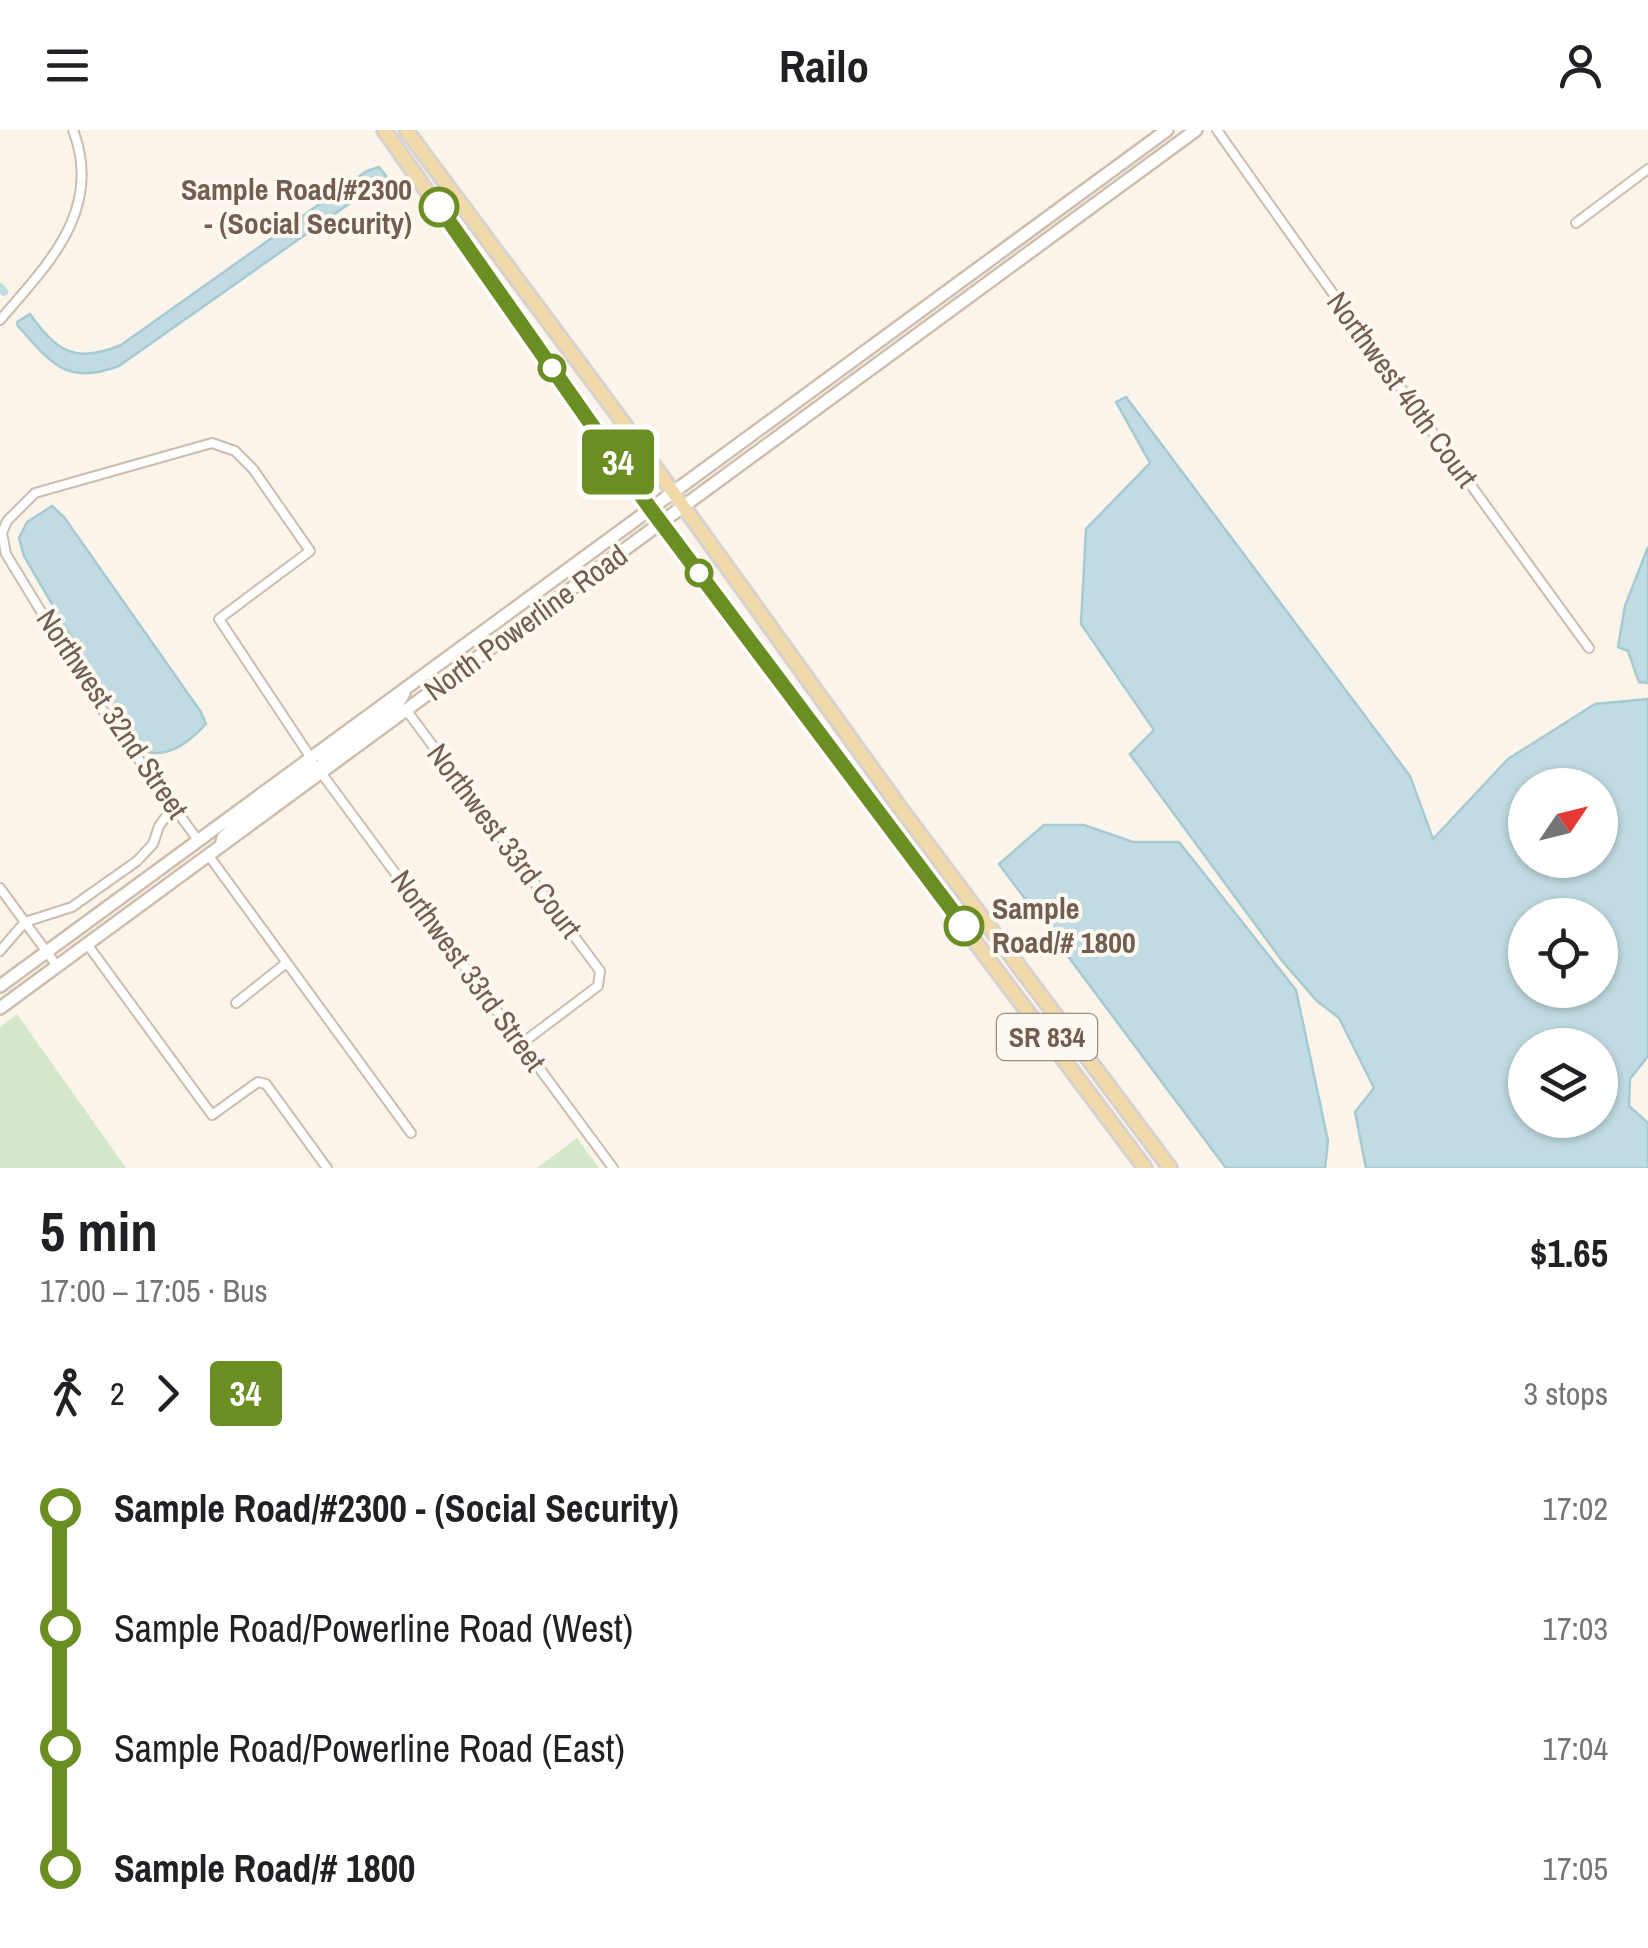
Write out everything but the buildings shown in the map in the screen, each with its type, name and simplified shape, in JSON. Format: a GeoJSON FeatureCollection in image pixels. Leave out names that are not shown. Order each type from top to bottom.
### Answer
{"type":"FeatureCollection","features":[{"type":"Feature","properties":{"kind":"main road","name":"SR 834"},"geometry":{"type":"LineString","coordinates":[[384,130],[650,508],[1146,1168]]}},
{"type":"Feature","properties":{"kind":"main road","name":"SR 834"},"geometry":{"type":"LineString","coordinates":[[406,130],[1170,1168]]}},
{"type":"Feature","properties":{"kind":"main road","name":"North Powerline Road"},"geometry":{"type":"LineString","coordinates":[[0,986],[1167,130]]}},
{"type":"Feature","properties":{"kind":"main road","name":"North Powerline Road"},"geometry":{"type":"LineString","coordinates":[[0,1008],[1196,130]]}},
{"type":"Feature","properties":{"kind":"main road"},"geometry":{"type":"LineString","coordinates":[[1001,273],[1010,253],[1009,245],[1038,246]]}},
{"type":"Feature","properties":{"kind":"main road"},"geometry":{"type":"LineString","coordinates":[[515,314],[548,324]]}},
{"type":"Feature","properties":{"kind":"main road"},"geometry":{"type":"LineString","coordinates":[[529,334],[565,346]]}},
{"type":"Feature","properties":{"kind":"main road"},"geometry":{"type":"LineString","coordinates":[[843,390],[850,361]]}},
{"type":"Feature","properties":{"kind":"main road"},"geometry":{"type":"LineString","coordinates":[[487,652],[496,621]]}},
{"type":"Feature","properties":{"kind":"main road"},"geometry":{"type":"LineString","coordinates":[[322,774],[321,766],[330,753],[392,709],[404,696],[405,688]]}},
{"type":"Feature","properties":{"kind":"main road"},"geometry":{"type":"LineString","coordinates":[[221,848],[223,838],[233,828],[308,772],[311,758]]}},
{"type":"Feature","properties":{"kind":"street"},"geometry":{"type":"LineString","coordinates":[[0,320],[65,240],[78,200],[80,157],[73,130]]}},
{"type":"Feature","properties":{"kind":"street","name":"Northwest 40th Court"},"geometry":{"type":"LineString","coordinates":[[1218,130],[1353,325],[1589,648]]}},
{"type":"Feature","properties":{"kind":"street"},"geometry":{"type":"LineString","coordinates":[[1576,223],[1648,168]]}},
{"type":"Feature","properties":{"kind":"street"},"geometry":{"type":"LineString","coordinates":[[2,533],[8,521],[35,494],[212,443],[235,450],[310,550],[219,619],[311,758]]}},
{"type":"Feature","properties":{"kind":"street","name":"Northwest 32nd Street"},"geometry":{"type":"LineString","coordinates":[[2,533],[6,554],[93,697],[198,840]]}},
{"type":"Feature","properties":{"kind":"street","name":"Northwest 33rd Court"},"geometry":{"type":"LineString","coordinates":[[407,711],[600,971],[598,986],[521,1044]]}},
{"type":"Feature","properties":{"kind":"street","name":"Northwest 33rd Street"},"geometry":{"type":"LineString","coordinates":[[322,774],[613,1168]]}},
{"type":"Feature","properties":{"kind":"street"},"geometry":{"type":"LineString","coordinates":[[0,951],[24,922],[72,906],[137,861],[153,844],[159,826],[173,806]]}},
{"type":"Feature","properties":{"kind":"street"},"geometry":{"type":"LineString","coordinates":[[209,856],[411,1134]]}},
{"type":"Feature","properties":{"kind":"street"},"geometry":{"type":"LineString","coordinates":[[0,888],[57,966]]}},
{"type":"Feature","properties":{"kind":"street"},"geometry":{"type":"LineString","coordinates":[[87,944],[212,1115],[258,1082],[266,1084],[327,1168]]}},
{"type":"Feature","properties":{"kind":"street"},"geometry":{"type":"LineString","coordinates":[[236,1002],[285,964]]}},
{"type":"Feature","properties":{"kind":"green space"},"geometry":{"type":"Polygon","coordinates":[[[17,1014],[126,1168],[0,1168],[0,1027],[17,1014]]]}},
{"type":"Feature","properties":{"kind":"green space"},"geometry":{"type":"Polygon","coordinates":[[[577,1138],[599,1168],[537,1168],[577,1138]]]}},
{"type":"Feature","properties":{"kind":"water"},"geometry":{"type":"Polygon","coordinates":[[[379,167],[387,177],[119,366],[101,372],[72,372],[50,360],[18,326],[17,322],[30,314],[59,346],[80,354],[121,345],[345,186],[379,167]]]}},
{"type":"Feature","properties":{"kind":"water"},"geometry":{"type":"Polygon","coordinates":[[[1126,397],[1410,776],[1433,839],[1508,759],[1595,704],[1648,699],[1648,1056],[1630,1079],[1629,1106],[1648,1123],[1648,1168],[1366,1168],[1355,1112],[1374,1088],[1339,1018],[1317,1001],[1283,962],[1130,754],[1154,730],[1081,624],[1086,529],[1150,463],[1116,402],[1126,397]]]}},
{"type":"Feature","properties":{"kind":"water"},"geometry":{"type":"Polygon","coordinates":[[[52,506],[64,517],[201,712],[206,724],[180,746],[165,752],[148,752],[98,683],[24,556],[19,538],[27,522],[52,506]]]}},
{"type":"Feature","properties":{"kind":"water"},"geometry":{"type":"Polygon","coordinates":[[[1648,547],[1648,683],[1639,682],[1628,651],[1618,647],[1625,606],[1648,547]]]}},
{"type":"Feature","properties":{"kind":"water"},"geometry":{"type":"Polygon","coordinates":[[[1044,825],[1084,825],[1133,842],[1179,842],[1296,990],[1328,1141],[1325,1168],[1226,1168],[999,864],[1044,825]]]}},
{"type":"Feature","properties":{"kind":"waterway"},"geometry":{"type":"LineString","coordinates":[[0,287],[4,292]]}},
{"type":"Feature","properties":{"kind":"bus line","name":"34"},"geometry":{"type":"LineString","coordinates":[[439,207],[650,508],[964,926]]}},
{"type":"Feature","properties":{"kind":"place","name":"Sample Road/#2300 - (Social Security)"},"geometry":{"type":"Point","coordinates":[439,207]}},
{"type":"Feature","properties":{"kind":"place","name":"Sample Road/# 1800"},"geometry":{"type":"Point","coordinates":[964,926]}}]}
